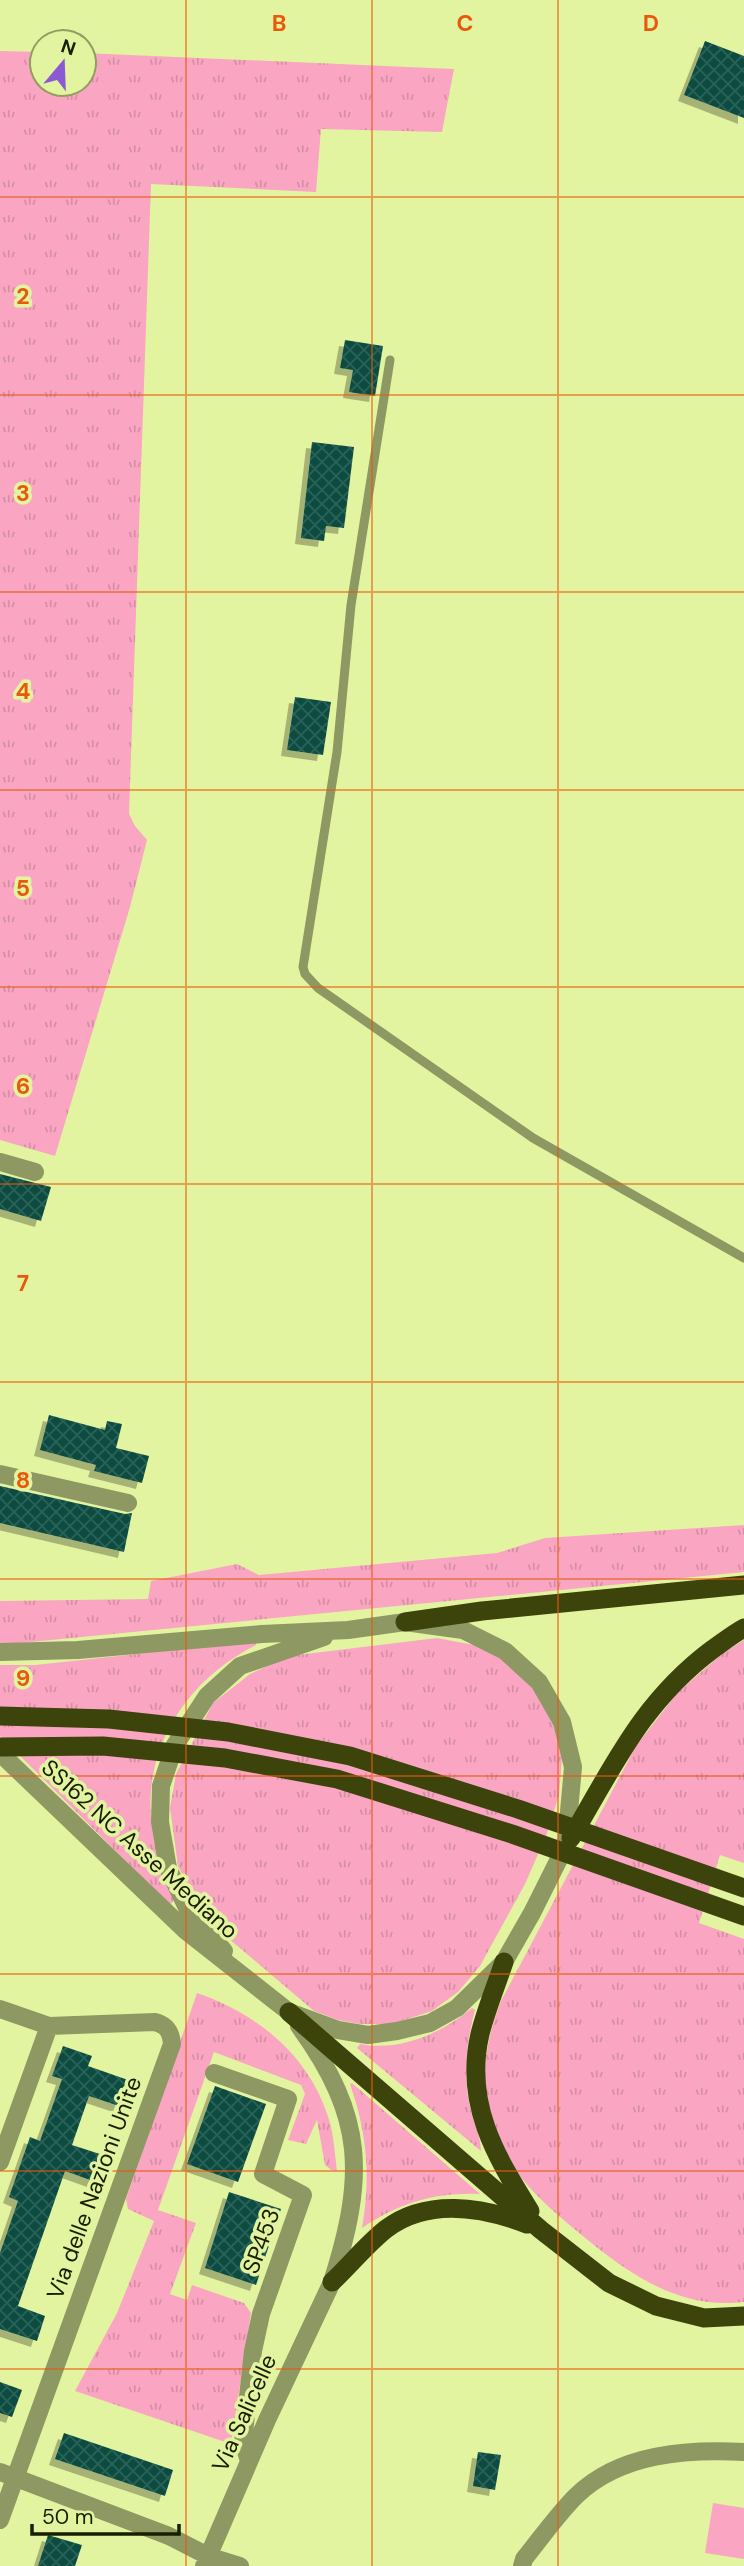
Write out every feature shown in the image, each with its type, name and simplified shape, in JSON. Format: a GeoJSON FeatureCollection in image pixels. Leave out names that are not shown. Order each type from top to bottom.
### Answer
{"type":"FeatureCollection","features":[{"type":"Feature","properties":{"kind":"highway"},"geometry":{"type":"LineString","coordinates":[[405,1622],[482,1611],[744,1585]]}},
{"type":"Feature","properties":{"kind":"highway"},"geometry":{"type":"LineString","coordinates":[[566,1845],[636,1727],[666,1689],[702,1658],[744,1628]]}},
{"type":"Feature","properties":{"kind":"highway"},"geometry":{"type":"LineString","coordinates":[[0,1716],[109,1719],[228,1732],[350,1756],[518,1809],[744,1888]]}},
{"type":"Feature","properties":{"kind":"highway"},"geometry":{"type":"LineString","coordinates":[[0,1747],[103,1746],[225,1758],[337,1779],[512,1834],[744,1916]]}},
{"type":"Feature","properties":{"kind":"highway"},"geometry":{"type":"LineString","coordinates":[[504,1962],[479,2036],[476,2075],[478,2103],[484,2128],[507,2175],[541,2230]]}},
{"type":"Feature","properties":{"kind":"highway"},"geometry":{"type":"LineString","coordinates":[[289,2012],[541,2230],[609,2283],[656,2306],[704,2318],[744,2315]]}},
{"type":"Feature","properties":{"kind":"highway"},"geometry":{"type":"LineString","coordinates":[[332,2282],[386,2229],[411,2215],[469,2208],[504,2216],[541,2230]]}},
{"type":"Feature","properties":{"kind":"street"},"geometry":{"type":"LineString","coordinates":[[0,1162],[35,1172]]}},
{"type":"Feature","properties":{"kind":"street"},"geometry":{"type":"LineString","coordinates":[[0,1474],[128,1503]]}},
{"type":"Feature","properties":{"kind":"street","name":"SS162 NC Asse Mediano"},"geometry":{"type":"LineString","coordinates":[[0,1652],[78,1650],[262,1634],[348,1630],[405,1622],[463,1630],[505,1651],[539,1682],[562,1722],[573,1767],[566,1845],[504,1962],[457,2008],[430,2023],[397,2032],[368,2035],[338,2030],[289,2012],[186,1931],[0,1754]]}},
{"type":"Feature","properties":{"kind":"street"},"geometry":{"type":"LineString","coordinates":[[243,1974],[188,1910],[167,1868],[160,1822],[161,1786],[175,1745],[207,1696],[240,1666],[348,1630]]}},
{"type":"Feature","properties":{"kind":"street","name":"Via delle Nazioni Unite"},"geometry":{"type":"LineString","coordinates":[[0,2009],[49,2026],[155,2022],[166,2026],[172,2037],[172,2044],[7,2475],[0,2520]]}},
{"type":"Feature","properties":{"kind":"street","name":"Via Salicelle"},"geometry":{"type":"LineString","coordinates":[[206,2561],[332,2282],[348,2223],[353,2190],[354,2149],[344,2102],[320,2056],[289,2012]]}},
{"type":"Feature","properties":{"kind":"street"},"geometry":{"type":"LineString","coordinates":[[0,2162],[49,2026]]}},
{"type":"Feature","properties":{"kind":"street","name":"SP453"},"geometry":{"type":"LineString","coordinates":[[214,2073],[288,2099],[263,2174],[303,2195],[261,2314],[253,2351],[243,2442],[249,2461]]}},
{"type":"Feature","properties":{"kind":"street"},"geometry":{"type":"LineString","coordinates":[[522,2566],[524,2559],[556,2518],[578,2495],[603,2477],[652,2456],[701,2451],[744,2452]]}},
{"type":"Feature","properties":{"kind":"street"},"geometry":{"type":"LineString","coordinates":[[7,2475],[169,2536],[206,2561],[240,2566]]}},
{"type":"Feature","properties":{"kind":"lane"},"geometry":{"type":"LineString","coordinates":[[390,360],[351,605],[337,752],[303,967],[305,974],[318,988],[351,1012],[533,1138],[744,1258]]}},
{"type":"Feature","properties":{"kind":"green space"},"geometry":{"type":"Polygon","coordinates":[[[0,51],[28,52],[28,98],[98,98],[98,54],[454,69],[442,132],[321,129],[316,192],[151,184],[129,814],[147,840],[130,907],[55,1156],[0,1140],[0,51]]]}},
{"type":"Feature","properties":{"kind":"green space"},"geometry":{"type":"Polygon","coordinates":[[[744,1525],[744,1572],[0,1645],[0,1601],[148,1599],[151,1581],[237,1564],[259,1575],[497,1553],[545,1538],[744,1525]]]}},
{"type":"Feature","properties":{"kind":"green space"},"geometry":{"type":"Polygon","coordinates":[[[437,1638],[474,1645],[491,1652],[508,1663],[535,1688],[553,1721],[562,1758],[559,1795],[546,1836],[525,1884],[480,1966],[458,1992],[432,2011],[392,2024],[359,2024],[338,2020],[314,2011],[221,1932],[200,1909],[178,1866],[170,1808],[176,1774],[213,1703],[250,1674],[289,1656],[437,1638]]]}},
{"type":"Feature","properties":{"kind":"green space"},"geometry":{"type":"Polygon","coordinates":[[[744,1640],[744,1863],[720,1855],[699,1923],[744,1939],[744,2302],[720,2303],[675,2294],[634,2274],[596,2247],[540,2199],[510,2162],[494,2131],[486,2099],[485,2066],[487,2049],[501,2001],[636,1746],[678,1692],[723,1653],[744,1640]]]}},
{"type":"Feature","properties":{"kind":"green space"},"geometry":{"type":"Polygon","coordinates":[[[256,1641],[256,1645],[207,1679],[187,1700],[171,1724],[160,1750],[152,1778],[151,1808],[156,1847],[174,1900],[170,1905],[0,1736],[0,1665],[35,1665],[256,1641]]]}},
{"type":"Feature","properties":{"kind":"green space"},"geometry":{"type":"Polygon","coordinates":[[[197,1993],[220,2002],[262,2026],[296,2059],[322,2100],[331,2129],[337,2171],[325,2165],[317,2120],[306,2144],[288,2140],[305,2094],[301,2085],[214,2052],[158,2210],[196,2223],[170,2294],[187,2300],[192,2285],[244,2303],[251,2313],[231,2444],[75,2391],[117,2313],[154,2221],[128,2209],[126,2199],[197,1993]]]}},
{"type":"Feature","properties":{"kind":"green space"},"geometry":{"type":"Polygon","coordinates":[[[472,2008],[475,2010],[468,2044],[466,2079],[481,2151],[357,2048],[360,2044],[390,2045],[420,2038],[447,2025],[472,2008]]]}},
{"type":"Feature","properties":{"kind":"green space"},"geometry":{"type":"Polygon","coordinates":[[[350,2084],[480,2194],[448,2195],[418,2201],[390,2212],[362,2228],[366,2155],[350,2084]]]}},
{"type":"Feature","properties":{"kind":"green space"},"geometry":{"type":"Polygon","coordinates":[[[713,2503],[744,2508],[744,2559],[705,2553],[713,2503]]]}},
{"type":"Feature","properties":{"kind":"building"},"geometry":{"type":"Polygon","coordinates":[[[705,41],[744,56],[744,118],[684,95],[705,41]]]}},
{"type":"Feature","properties":{"kind":"building"},"geometry":{"type":"Polygon","coordinates":[[[345,340],[383,346],[375,396],[349,392],[353,370],[340,368],[345,340]]]}},
{"type":"Feature","properties":{"kind":"building"},"geometry":{"type":"Polygon","coordinates":[[[312,442],[354,447],[344,528],[326,526],[324,541],[301,538],[312,442]]]}},
{"type":"Feature","properties":{"kind":"building"},"geometry":{"type":"Polygon","coordinates":[[[295,697],[331,702],[323,755],[287,750],[295,697]]]}},
{"type":"Feature","properties":{"kind":"building"},"geometry":{"type":"Polygon","coordinates":[[[0,1174],[51,1187],[41,1221],[0,1209],[0,1174]]]}},
{"type":"Feature","properties":{"kind":"building"},"geometry":{"type":"Polygon","coordinates":[[[49,1415],[105,1430],[107,1421],[122,1424],[116,1448],[149,1456],[142,1483],[94,1471],[96,1465],[40,1450],[49,1415]]]}},
{"type":"Feature","properties":{"kind":"building"},"geometry":{"type":"Polygon","coordinates":[[[0,1486],[125,1514],[132,1513],[124,1552],[0,1523],[0,1486]]]}},
{"type":"Feature","properties":{"kind":"building"},"geometry":{"type":"Polygon","coordinates":[[[63,2046],[92,2056],[88,2066],[128,2080],[119,2106],[89,2096],[72,2145],[103,2155],[93,2181],[65,2171],[18,2306],[45,2316],[37,2341],[0,2329],[0,2253],[18,2201],[9,2197],[30,2137],[40,2141],[62,2079],[52,2076],[63,2046]]]}},
{"type":"Feature","properties":{"kind":"building"},"geometry":{"type":"Polygon","coordinates":[[[215,2086],[266,2104],[238,2182],[187,2164],[215,2086]]]}},
{"type":"Feature","properties":{"kind":"building"},"geometry":{"type":"Polygon","coordinates":[[[229,2192],[281,2209],[256,2285],[205,2268],[229,2192]]]}},
{"type":"Feature","properties":{"kind":"building"},"geometry":{"type":"Polygon","coordinates":[[[0,2382],[22,2390],[12,2417],[0,2413],[0,2382]]]}},
{"type":"Feature","properties":{"kind":"building"},"geometry":{"type":"Polygon","coordinates":[[[64,2433],[173,2470],[165,2496],[55,2459],[64,2433]]]}},
{"type":"Feature","properties":{"kind":"building"},"geometry":{"type":"Polygon","coordinates":[[[478,2452],[501,2455],[495,2490],[473,2486],[478,2452]]]}},
{"type":"Feature","properties":{"kind":"building"},"geometry":{"type":"Polygon","coordinates":[[[48,2535],[82,2545],[75,2566],[38,2566],[48,2535]]]}}]}
